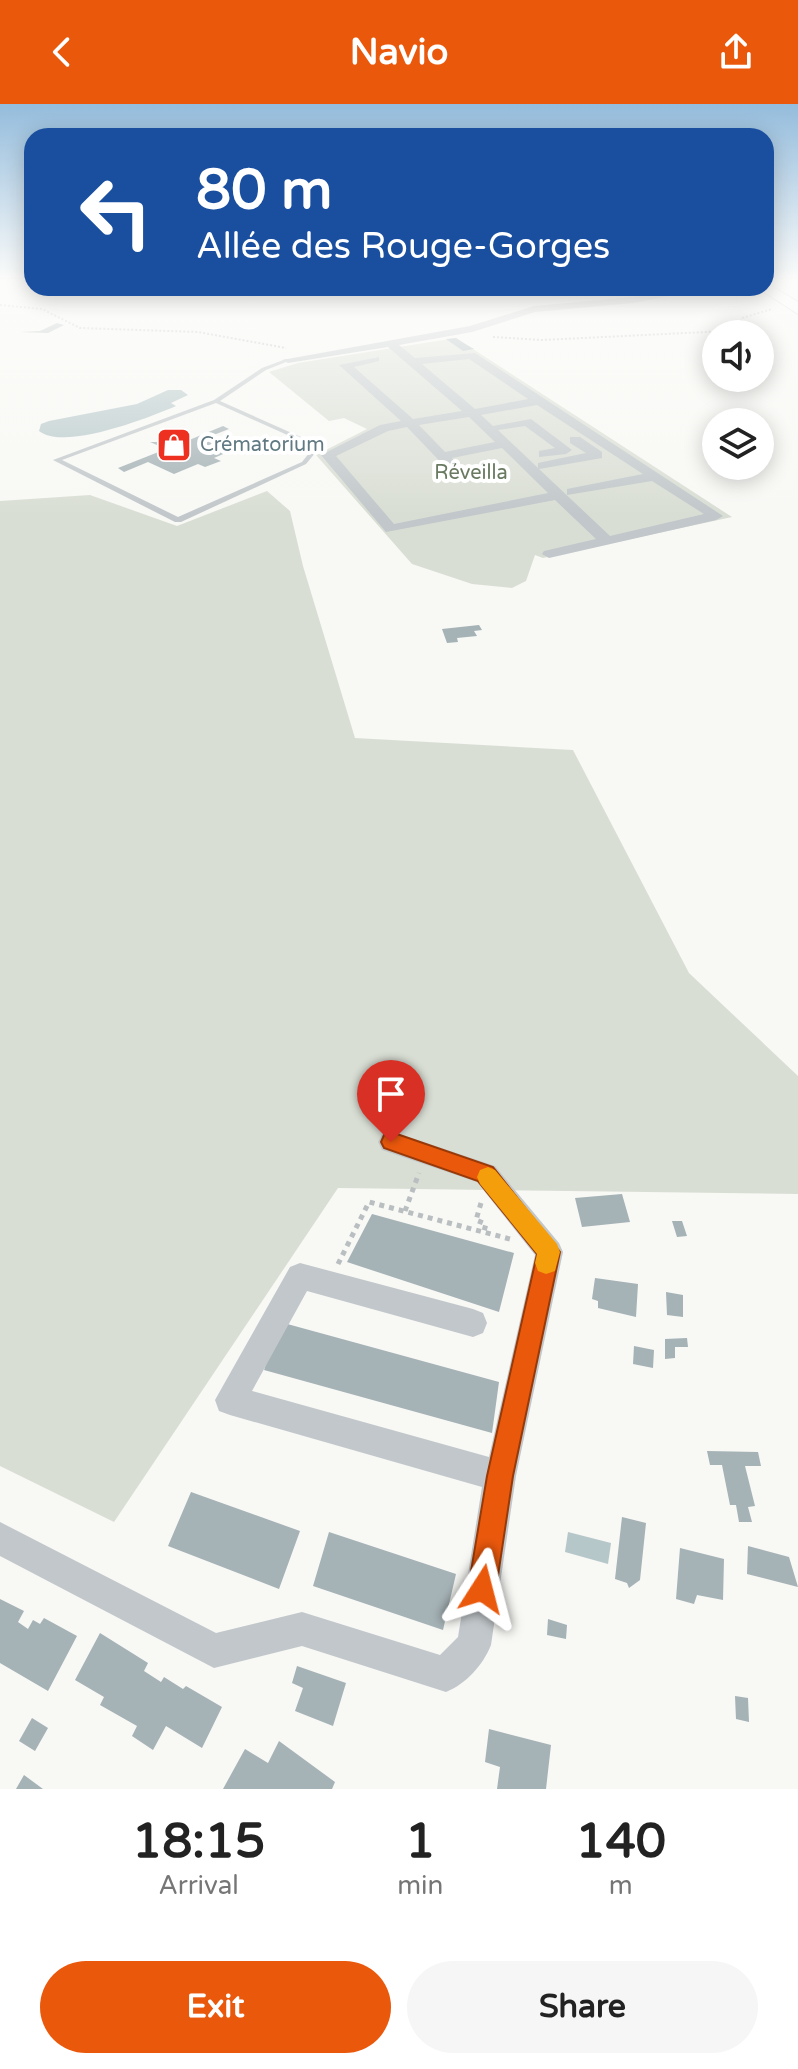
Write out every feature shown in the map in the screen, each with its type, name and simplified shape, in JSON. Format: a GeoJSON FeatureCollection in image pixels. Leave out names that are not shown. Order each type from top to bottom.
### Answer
{"type":"FeatureCollection","features":[{"type":"Feature","properties":{"kind":"street"},"geometry":{"type":"LineString","coordinates":[[288,360],[299,358]]}},
{"type":"Feature","properties":{"kind":"street"},"geometry":{"type":"LineString","coordinates":[[441,358],[345,365],[419,418],[443,456],[458,472]]}},
{"type":"Feature","properties":{"kind":"street"},"geometry":{"type":"LineString","coordinates":[[460,358],[516,405]]}},
{"type":"Feature","properties":{"kind":"street"},"geometry":{"type":"LineString","coordinates":[[471,358],[479,359],[716,516],[549,554]]}},
{"type":"Feature","properties":{"kind":"street"},"geometry":{"type":"LineString","coordinates":[[409,359],[485,413],[532,456],[607,541]]}},
{"type":"Feature","properties":{"kind":"street"},"geometry":{"type":"LineString","coordinates":[[409,359],[395,363],[453,416]]}},
{"type":"Feature","properties":{"kind":"street"},"geometry":{"type":"LineString","coordinates":[[432,359],[444,369]]}},
{"type":"Feature","properties":{"kind":"street"},"geometry":{"type":"LineString","coordinates":[[485,413],[539,401]]}},
{"type":"Feature","properties":{"kind":"street"},"geometry":{"type":"LineString","coordinates":[[557,482],[597,455],[533,412],[419,418],[384,428],[328,455],[391,529],[557,482],[628,459]]}},
{"type":"Feature","properties":{"kind":"street"},"geometry":{"type":"LineString","coordinates":[[485,413],[527,422],[566,450],[532,456]]}},
{"type":"Feature","properties":{"kind":"street"},"geometry":{"type":"LineString","coordinates":[[485,413],[503,444],[557,482],[622,537]]}},
{"type":"Feature","properties":{"kind":"street"},"geometry":{"type":"LineString","coordinates":[[531,438],[563,432]]}},
{"type":"Feature","properties":{"kind":"street"},"geometry":{"type":"LineString","coordinates":[[443,456],[503,444]]}},
{"type":"Feature","properties":{"kind":"street"},"geometry":{"type":"LineString","coordinates":[[557,482],[641,468]]}},
{"type":"Feature","properties":{"kind":"street"},"geometry":{"type":"LineString","coordinates":[[557,482],[655,476]]}},
{"type":"Feature","properties":{"kind":"street"},"geometry":{"type":"LineString","coordinates":[[0,1538],[214,1651],[302,1629],[446,1674],[474,1645],[500,1476],[549,1252],[486,1174],[391,1142]]}},
{"type":"Feature","properties":{"kind":"street"},"geometry":{"type":"LineString","coordinates":[[473,1323],[300,1276],[230,1400],[500,1476]]}},
{"type":"Feature","properties":{"kind":"lane"},"geometry":{"type":"LineString","coordinates":[[216,401],[318,446],[304,463],[178,520],[56,460],[216,401],[264,369],[288,360]]}},
{"type":"Feature","properties":{"kind":"path"},"geometry":{"type":"LineString","coordinates":[[405,1211],[414,1181]]}},
{"type":"Feature","properties":{"kind":"path"},"geometry":{"type":"LineString","coordinates":[[325,1285],[369,1202],[526,1244],[538,1239]]}},
{"type":"Feature","properties":{"kind":"path"},"geometry":{"type":"LineString","coordinates":[[479,1205],[476,1220],[486,1224],[484,1231]]}},
{"type":"Feature","properties":{"kind":"green space","name":"Réveilla"},"geometry":{"type":"Polygon","coordinates":[[[332,358],[486,358],[732,517],[543,558],[535,555],[526,581],[512,588],[472,584],[412,564],[316,455],[367,429],[344,418],[329,421],[269,372],[332,358]]]}},
{"type":"Feature","properties":{"kind":"green space"},"geometry":{"type":"Polygon","coordinates":[[[267,491],[290,511],[303,566],[355,738],[573,750],[689,973],[798,1076],[798,1194],[338,1188],[114,1522],[0,1466],[0,501],[90,495],[177,526],[267,491]]]}},
{"type":"Feature","properties":{"kind":"shaded area"},"geometry":{"type":"Polygon","coordinates":[[[168,390],[181,390],[188,395],[171,403],[176,406],[146,418],[86,435],[51,436],[39,431],[41,424],[49,421],[137,404],[168,390]]]}},
{"type":"Feature","properties":{"kind":"shaded area"},"geometry":{"type":"Polygon","coordinates":[[[568,1532],[611,1543],[608,1564],[565,1552],[568,1532]]]}},
{"type":"Feature","properties":{"kind":"building"},"geometry":{"type":"Polygon","coordinates":[[[223,426],[229,429],[211,436],[237,448],[214,458],[221,461],[205,467],[198,464],[174,474],[148,462],[124,472],[118,468],[166,449],[150,442],[168,442],[162,433],[182,443],[223,426]]]}},
{"type":"Feature","properties":{"kind":"building"},"geometry":{"type":"Polygon","coordinates":[[[479,625],[482,630],[474,631],[477,636],[457,638],[458,642],[447,643],[442,629],[479,625]]]}},
{"type":"Feature","properties":{"kind":"building"},"geometry":{"type":"Polygon","coordinates":[[[622,1194],[630,1222],[582,1227],[575,1198],[622,1194]]]}},
{"type":"Feature","properties":{"kind":"building"},"geometry":{"type":"Polygon","coordinates":[[[372,1214],[514,1253],[499,1312],[347,1262],[372,1214]]]}},
{"type":"Feature","properties":{"kind":"building"},"geometry":{"type":"Polygon","coordinates":[[[672,1221],[682,1221],[687,1236],[677,1237],[672,1221]]]}},
{"type":"Feature","properties":{"kind":"building"},"geometry":{"type":"Polygon","coordinates":[[[595,1278],[638,1284],[636,1317],[598,1308],[598,1301],[592,1299],[595,1278]]]}},
{"type":"Feature","properties":{"kind":"building"},"geometry":{"type":"Polygon","coordinates":[[[666,1292],[683,1295],[683,1317],[667,1315],[666,1292]]]}},
{"type":"Feature","properties":{"kind":"building"},"geometry":{"type":"Polygon","coordinates":[[[280,1322],[499,1382],[492,1433],[264,1370],[280,1322]]]}},
{"type":"Feature","properties":{"kind":"building"},"geometry":{"type":"Polygon","coordinates":[[[687,1338],[688,1347],[675,1347],[675,1358],[665,1359],[665,1339],[687,1338]]]}},
{"type":"Feature","properties":{"kind":"building"},"geometry":{"type":"Polygon","coordinates":[[[634,1346],[654,1350],[653,1368],[633,1364],[634,1346]]]}},
{"type":"Feature","properties":{"kind":"building"},"geometry":{"type":"Polygon","coordinates":[[[707,1451],[758,1452],[761,1466],[745,1466],[755,1506],[748,1507],[752,1522],[739,1522],[736,1505],[730,1505],[722,1465],[710,1465],[707,1451]]]}},
{"type":"Feature","properties":{"kind":"building"},"geometry":{"type":"Polygon","coordinates":[[[191,1492],[300,1531],[279,1589],[168,1546],[191,1492]]]}},
{"type":"Feature","properties":{"kind":"building"},"geometry":{"type":"Polygon","coordinates":[[[622,1517],[646,1523],[640,1580],[629,1588],[627,1583],[615,1579],[622,1517]]]}},
{"type":"Feature","properties":{"kind":"building"},"geometry":{"type":"Polygon","coordinates":[[[329,1532],[456,1574],[443,1630],[313,1586],[329,1532]]]}},
{"type":"Feature","properties":{"kind":"building"},"geometry":{"type":"Polygon","coordinates":[[[748,1546],[789,1557],[798,1587],[747,1574],[748,1546]]]}},
{"type":"Feature","properties":{"kind":"building"},"geometry":{"type":"Polygon","coordinates":[[[680,1548],[724,1559],[723,1600],[697,1595],[694,1604],[676,1599],[680,1548]]]}},
{"type":"Feature","properties":{"kind":"building"},"geometry":{"type":"Polygon","coordinates":[[[0,1599],[24,1611],[18,1622],[28,1629],[33,1620],[40,1624],[44,1618],[77,1636],[48,1691],[0,1663],[0,1599]]]}},
{"type":"Feature","properties":{"kind":"building"},"geometry":{"type":"Polygon","coordinates":[[[548,1619],[567,1625],[566,1639],[547,1635],[548,1619]]]}},
{"type":"Feature","properties":{"kind":"building"},"geometry":{"type":"Polygon","coordinates":[[[100,1633],[148,1663],[144,1671],[161,1682],[164,1677],[183,1689],[186,1686],[222,1707],[202,1748],[166,1726],[153,1750],[132,1736],[137,1726],[100,1705],[104,1697],[75,1680],[100,1633]]]}},
{"type":"Feature","properties":{"kind":"building"},"geometry":{"type":"Polygon","coordinates":[[[297,1666],[346,1683],[333,1726],[295,1711],[303,1688],[292,1683],[297,1666]]]}},
{"type":"Feature","properties":{"kind":"building"},"geometry":{"type":"Polygon","coordinates":[[[735,1696],[748,1698],[749,1722],[736,1719],[735,1696]]]}},
{"type":"Feature","properties":{"kind":"building"},"geometry":{"type":"Polygon","coordinates":[[[32,1718],[48,1728],[35,1751],[19,1741],[32,1718]]]}},
{"type":"Feature","properties":{"kind":"building"},"geometry":{"type":"Polygon","coordinates":[[[489,1729],[551,1745],[546,1789],[497,1789],[500,1767],[485,1762],[489,1729]]]}},
{"type":"Feature","properties":{"kind":"building"},"geometry":{"type":"Polygon","coordinates":[[[279,1741],[335,1782],[332,1789],[223,1789],[245,1749],[268,1763],[279,1741]]]}},
{"type":"Feature","properties":{"kind":"building"},"geometry":{"type":"Polygon","coordinates":[[[24,1775],[43,1789],[16,1789],[24,1775]]]}},
{"type":"Feature","properties":{"kind":"slow traffic"},"geometry":{"type":"LineString","coordinates":[[488,1177],[549,1252],[546,1263]]}},
{"type":"Feature","properties":{"kind":"place","name":"Crématorium"},"geometry":{"type":"Point","coordinates":[174,445]}},
{"type":"Feature","properties":{"kind":"route"},"geometry":{"type":"LineString","coordinates":[[391,1142],[486,1174],[549,1252],[500,1476],[482,1589]]}}]}
